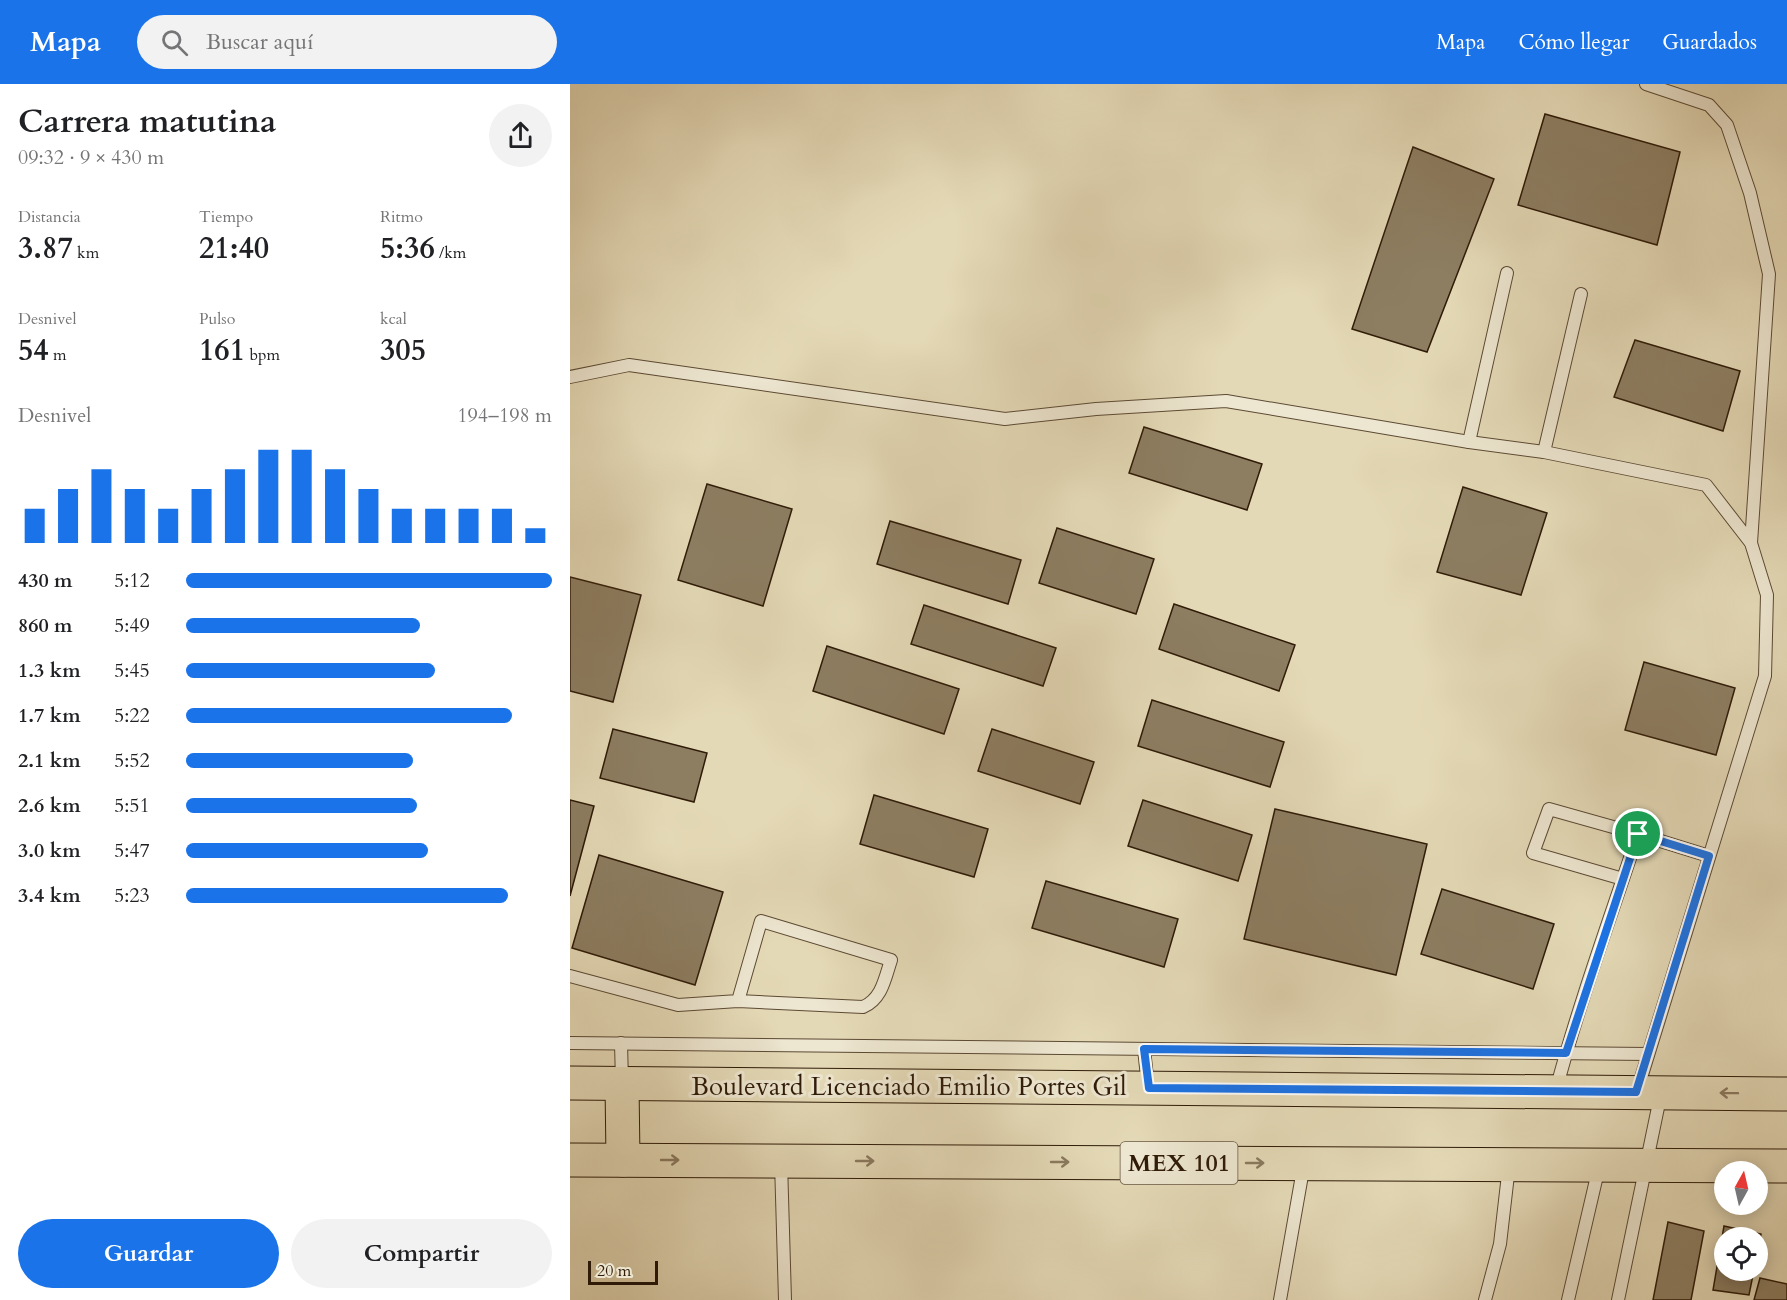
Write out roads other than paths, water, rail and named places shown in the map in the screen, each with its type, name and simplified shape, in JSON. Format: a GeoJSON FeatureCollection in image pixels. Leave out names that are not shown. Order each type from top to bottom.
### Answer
{"type":"FeatureCollection","features":[{"type":"Feature","properties":{"kind":"main road","name":"Boulevard Licenciado Emilio Portes Gil"},"geometry":{"type":"LineString","coordinates":[[570,1083],[1787,1094]]}},
{"type":"Feature","properties":{"kind":"main road"},"geometry":{"type":"LineString","coordinates":[[622,1084],[623,1160]]}},
{"type":"Feature","properties":{"kind":"main road","name":"MEX 101"},"geometry":{"type":"LineString","coordinates":[[570,1160],[1787,1166]]}},
{"type":"Feature","properties":{"kind":"lane"},"geometry":{"type":"LineString","coordinates":[[1646,84],[1709,105],[1727,125],[1750,193],[1769,274],[1751,543]]}},
{"type":"Feature","properties":{"kind":"lane"},"geometry":{"type":"LineString","coordinates":[[1468,442],[1507,273]]}},
{"type":"Feature","properties":{"kind":"lane"},"geometry":{"type":"LineString","coordinates":[[1545,452],[1581,294]]}},
{"type":"Feature","properties":{"kind":"lane"},"geometry":{"type":"LineString","coordinates":[[570,377],[629,365],[1005,419],[1096,409],[1226,401],[1468,442],[1545,452],[1706,485],[1751,543],[1767,595],[1765,676],[1648,1054],[1647,1166],[1618,1300]]}},
{"type":"Feature","properties":{"kind":"lane"},"geometry":{"type":"LineString","coordinates":[[1623,879],[1533,853],[1549,809],[1709,856]]}},
{"type":"Feature","properties":{"kind":"lane"},"geometry":{"type":"LineString","coordinates":[[1556,1091],[1566,1053],[1638,834]]}},
{"type":"Feature","properties":{"kind":"lane"},"geometry":{"type":"LineString","coordinates":[[570,976],[678,1005],[738,1001],[863,1007],[872,1003],[879,996],[891,960],[762,921],[738,1001]]}},
{"type":"Feature","properties":{"kind":"lane"},"geometry":{"type":"LineString","coordinates":[[570,1043],[1648,1054]]}},
{"type":"Feature","properties":{"kind":"lane"},"geometry":{"type":"LineString","coordinates":[[621,1043],[622,1084]]}},
{"type":"Feature","properties":{"kind":"lane"},"geometry":{"type":"LineString","coordinates":[[1144,1049],[1149,1088]]}},
{"type":"Feature","properties":{"kind":"lane"},"geometry":{"type":"LineString","coordinates":[[781,1161],[785,1300]]}},
{"type":"Feature","properties":{"kind":"lane"},"geometry":{"type":"LineString","coordinates":[[1280,1300],[1304,1163]]}},
{"type":"Feature","properties":{"kind":"lane"},"geometry":{"type":"LineString","coordinates":[[1485,1300],[1500,1244],[1509,1164]]}},
{"type":"Feature","properties":{"kind":"lane"},"geometry":{"type":"LineString","coordinates":[[1568,1300],[1600,1165]]}}]}
